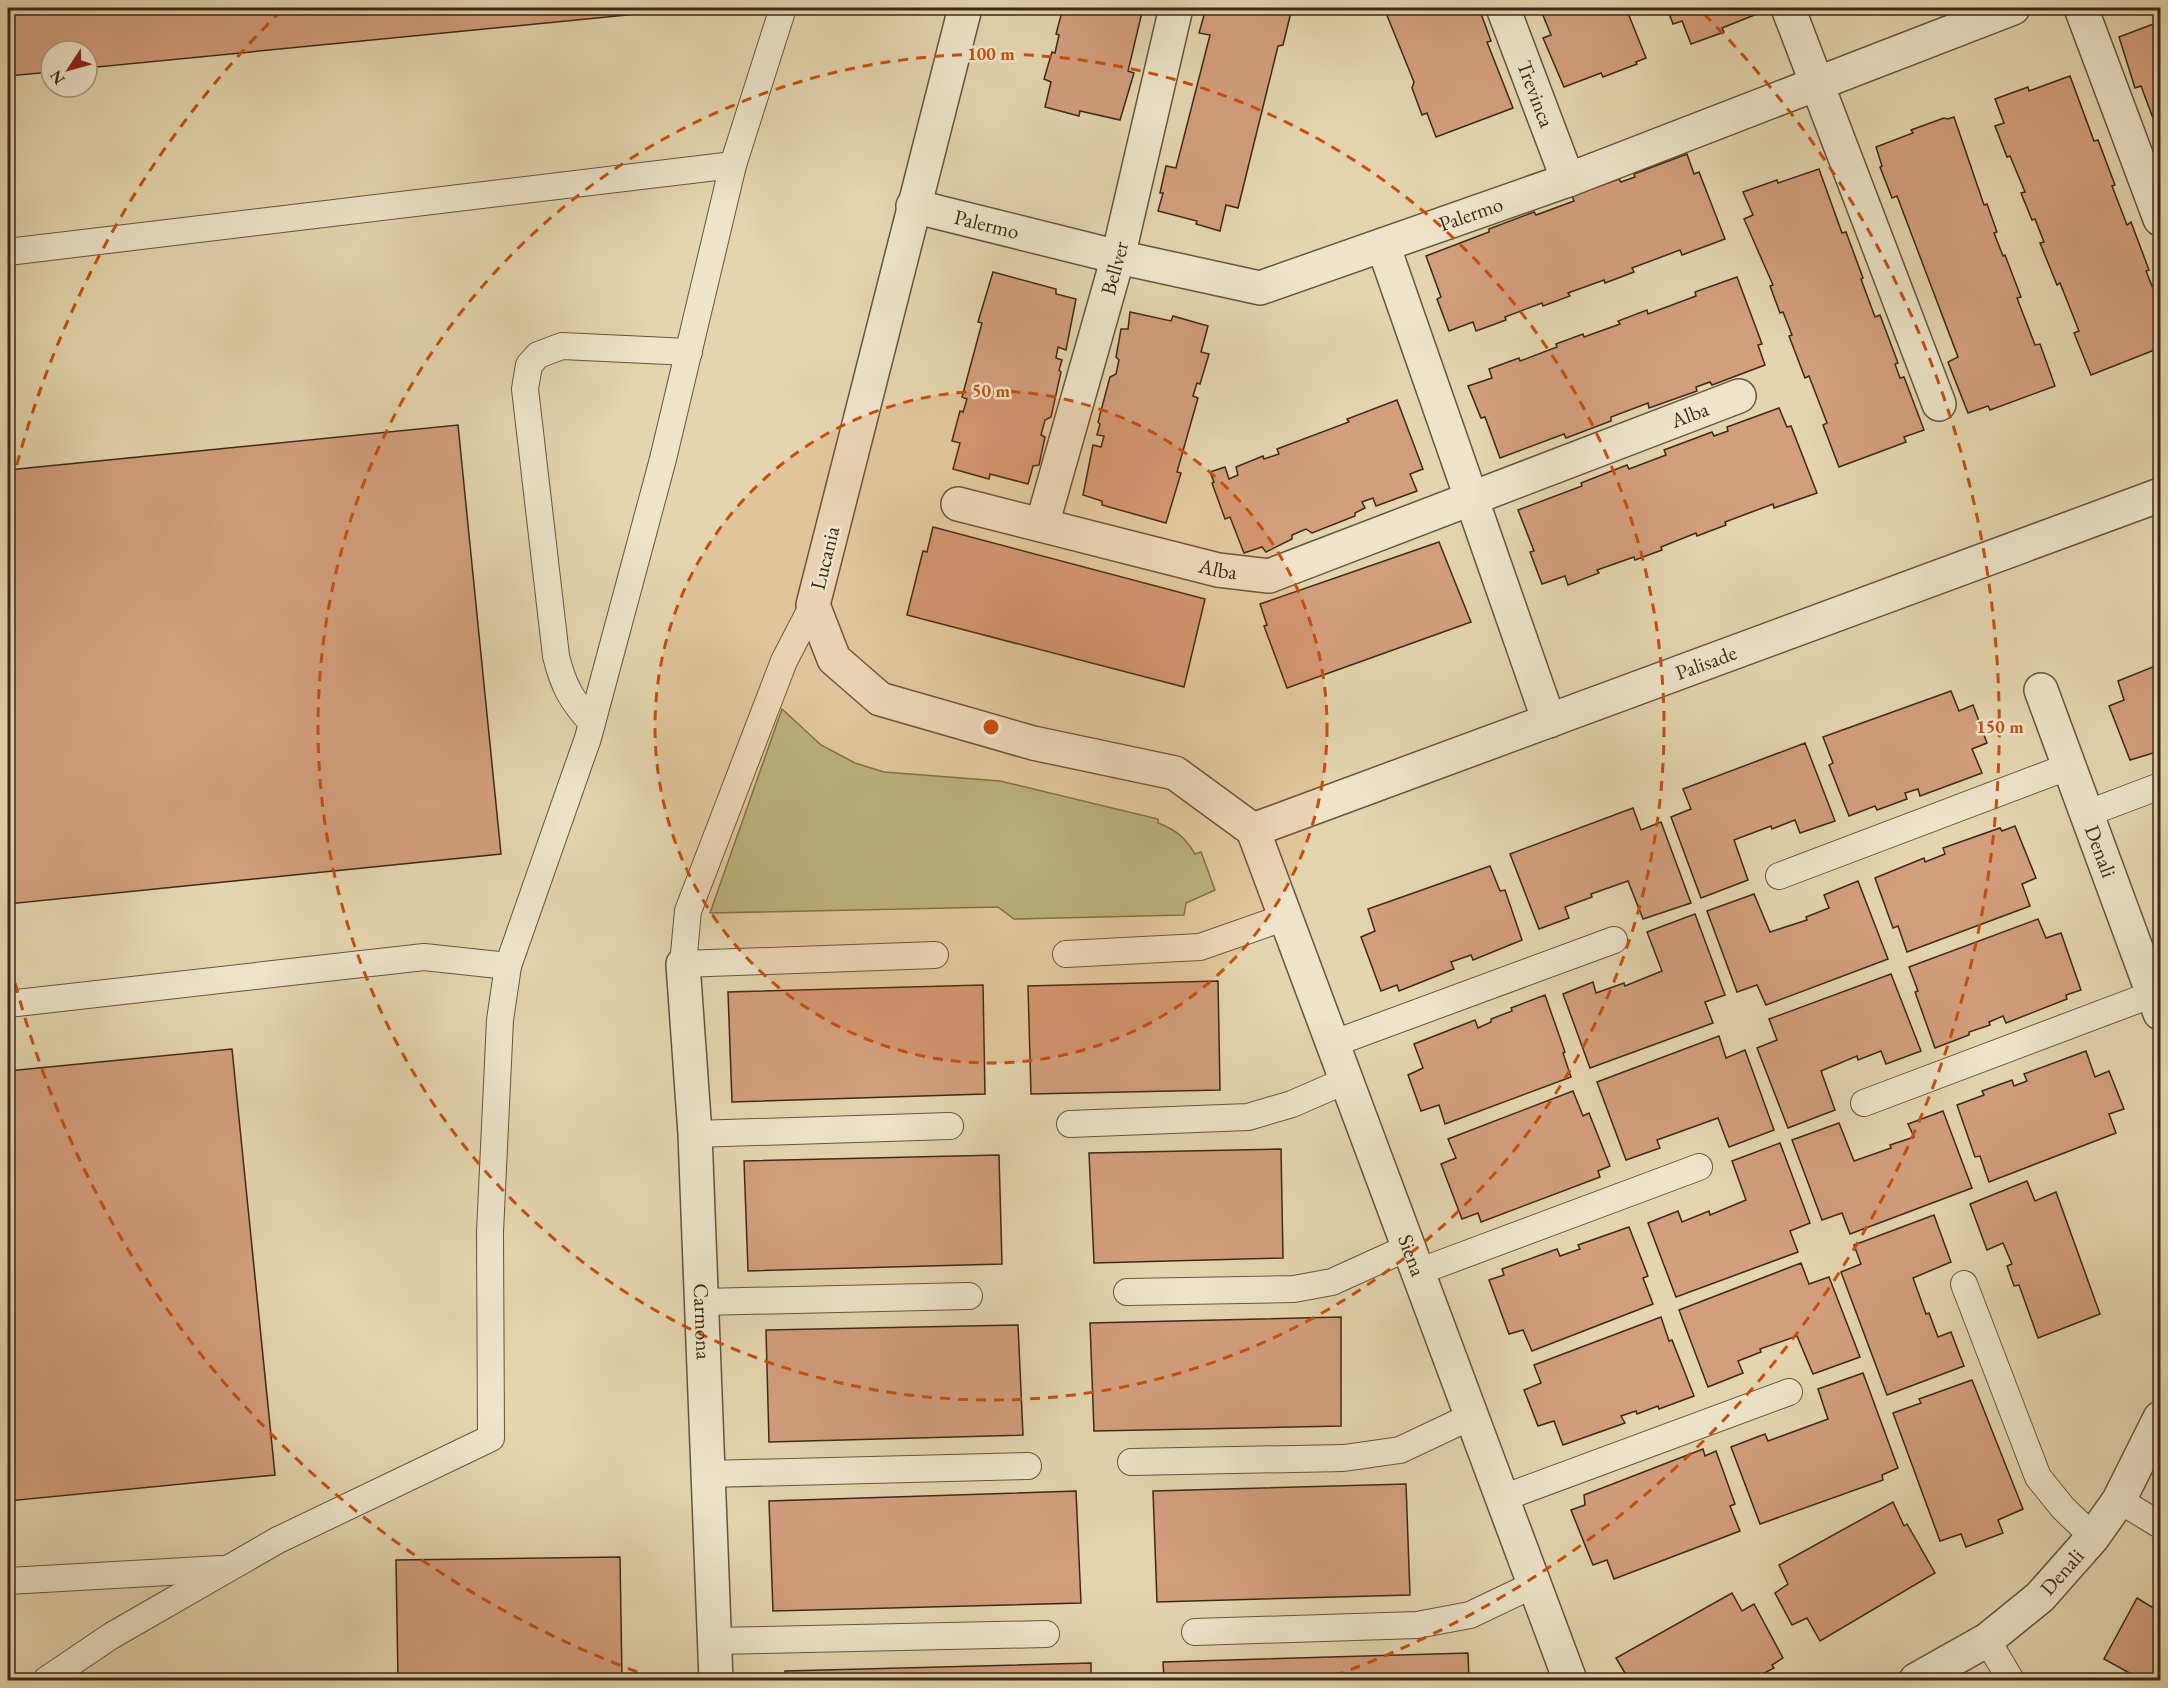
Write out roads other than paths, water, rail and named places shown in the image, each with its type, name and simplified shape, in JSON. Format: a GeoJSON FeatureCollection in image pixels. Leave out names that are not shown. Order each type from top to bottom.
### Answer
{"type":"FeatureCollection","features":[{"type":"Feature","properties":{"kind":"street","name":"Lucania"},"geometry":{"type":"LineString","coordinates":[[965,8],[813,605],[834,659],[880,699],[1033,743],[1175,773],[1253,831]]}},
{"type":"Feature","properties":{"kind":"street","name":"Bellver"},"geometry":{"type":"LineString","coordinates":[[1042,525],[1118,257],[1176,8]]}},
{"type":"Feature","properties":{"kind":"street","name":"Trevinca"},"geometry":{"type":"LineString","coordinates":[[1503,8],[1568,180]]}},
{"type":"Feature","properties":{"kind":"street"},"geometry":{"type":"LineString","coordinates":[[1788,8],[1939,404]]}},
{"type":"Feature","properties":{"kind":"street","name":"Palermo"},"geometry":{"type":"LineString","coordinates":[[913,206],[1118,257],[1260,288],[1568,180],[2013,8]]}},
{"type":"Feature","properties":{"kind":"street"},"geometry":{"type":"LineString","coordinates":[[2081,8],[2160,219]]}},
{"type":"Feature","properties":{"kind":"street"},"geometry":{"type":"LineString","coordinates":[[1383,245],[1549,721]]}},
{"type":"Feature","properties":{"kind":"street","name":"Alba"},"geometry":{"type":"LineString","coordinates":[[958,504],[1218,570],[1269,576],[1739,396]]}},
{"type":"Feature","properties":{"kind":"street","name":"Palisade"},"geometry":{"type":"LineString","coordinates":[[1253,831],[2160,495]]}},
{"type":"Feature","properties":{"kind":"street","name":"Denali"},"geometry":{"type":"LineString","coordinates":[[2041,690],[2067,766],[2157,1003]]}},
{"type":"Feature","properties":{"kind":"street","name":"Siena"},"geometry":{"type":"LineString","coordinates":[[1253,831],[1570,1680]]}},
{"type":"Feature","properties":{"kind":"street","name":"Carmona"},"geometry":{"type":"LineString","coordinates":[[682,964],[695,1134],[716,1680]]}},
{"type":"Feature","properties":{"kind":"street","name":"Denali"},"geometry":{"type":"LineString","coordinates":[[1916,1680],[1987,1640],[2040,1597],[2093,1536],[2119,1500],[2160,1418]]}},
{"type":"Feature","properties":{"kind":"lane"},"geometry":{"type":"LineString","coordinates":[[46,1680],[111,1635],[278,1540],[491,1438],[490,1232],[500,1020],[508,966],[592,723],[663,459],[733,165],[783,8]]}},
{"type":"Feature","properties":{"kind":"lane"},"geometry":{"type":"LineString","coordinates":[[8,252],[733,165]]}},
{"type":"Feature","properties":{"kind":"lane"},"geometry":{"type":"LineString","coordinates":[[592,723],[570,697],[556,656],[525,389],[529,365],[538,355],[562,346],[689,352]]}},
{"type":"Feature","properties":{"kind":"lane"},"geometry":{"type":"LineString","coordinates":[[813,605],[784,661],[688,911],[682,964],[935,955]]}},
{"type":"Feature","properties":{"kind":"lane"},"geometry":{"type":"LineString","coordinates":[[1779,876],[2067,766]]}},
{"type":"Feature","properties":{"kind":"lane"},"geometry":{"type":"LineString","coordinates":[[2085,814],[2160,786]]}},
{"type":"Feature","properties":{"kind":"lane"},"geometry":{"type":"LineString","coordinates":[[1066,954],[1200,947],[1286,917]]}},
{"type":"Feature","properties":{"kind":"lane"},"geometry":{"type":"LineString","coordinates":[[1332,1044],[1614,940]]}},
{"type":"Feature","properties":{"kind":"lane"},"geometry":{"type":"LineString","coordinates":[[8,1004],[424,957],[508,966]]}},
{"type":"Feature","properties":{"kind":"lane"},"geometry":{"type":"LineString","coordinates":[[1864,1103],[2157,1003]]}},
{"type":"Feature","properties":{"kind":"lane"},"geometry":{"type":"LineString","coordinates":[[1071,1124],[1248,1117],[1292,1104],[1347,1080]]}},
{"type":"Feature","properties":{"kind":"lane"},"geometry":{"type":"LineString","coordinates":[[695,1134],[950,1126]]}},
{"type":"Feature","properties":{"kind":"lane"},"geometry":{"type":"LineString","coordinates":[[1127,1292],[1294,1289],[1332,1282],[1414,1259],[1699,1167]]}},
{"type":"Feature","properties":{"kind":"lane"},"geometry":{"type":"LineString","coordinates":[[1964,1284],[2038,1477],[2063,1508],[2093,1536]]}},
{"type":"Feature","properties":{"kind":"lane"},"geometry":{"type":"LineString","coordinates":[[702,1302],[969,1296]]}},
{"type":"Feature","properties":{"kind":"lane"},"geometry":{"type":"LineString","coordinates":[[1503,1498],[1789,1392]]}},
{"type":"Feature","properties":{"kind":"lane"},"geometry":{"type":"LineString","coordinates":[[1131,1462],[1344,1458],[1400,1450],[1472,1416]]}},
{"type":"Feature","properties":{"kind":"lane"},"geometry":{"type":"LineString","coordinates":[[709,1474],[1028,1466]]}},
{"type":"Feature","properties":{"kind":"lane"},"geometry":{"type":"LineString","coordinates":[[2119,1500],[2160,1525]]}},
{"type":"Feature","properties":{"kind":"lane"},"geometry":{"type":"LineString","coordinates":[[8,1581],[227,1569]]}},
{"type":"Feature","properties":{"kind":"lane"},"geometry":{"type":"LineString","coordinates":[[1196,1632],[1417,1625],[1470,1614],[1535,1584]]}},
{"type":"Feature","properties":{"kind":"lane"},"geometry":{"type":"LineString","coordinates":[[715,1641],[1046,1634]]}},
{"type":"Feature","properties":{"kind":"lane"},"geometry":{"type":"LineString","coordinates":[[1987,1640],[2011,1680]]}}]}
